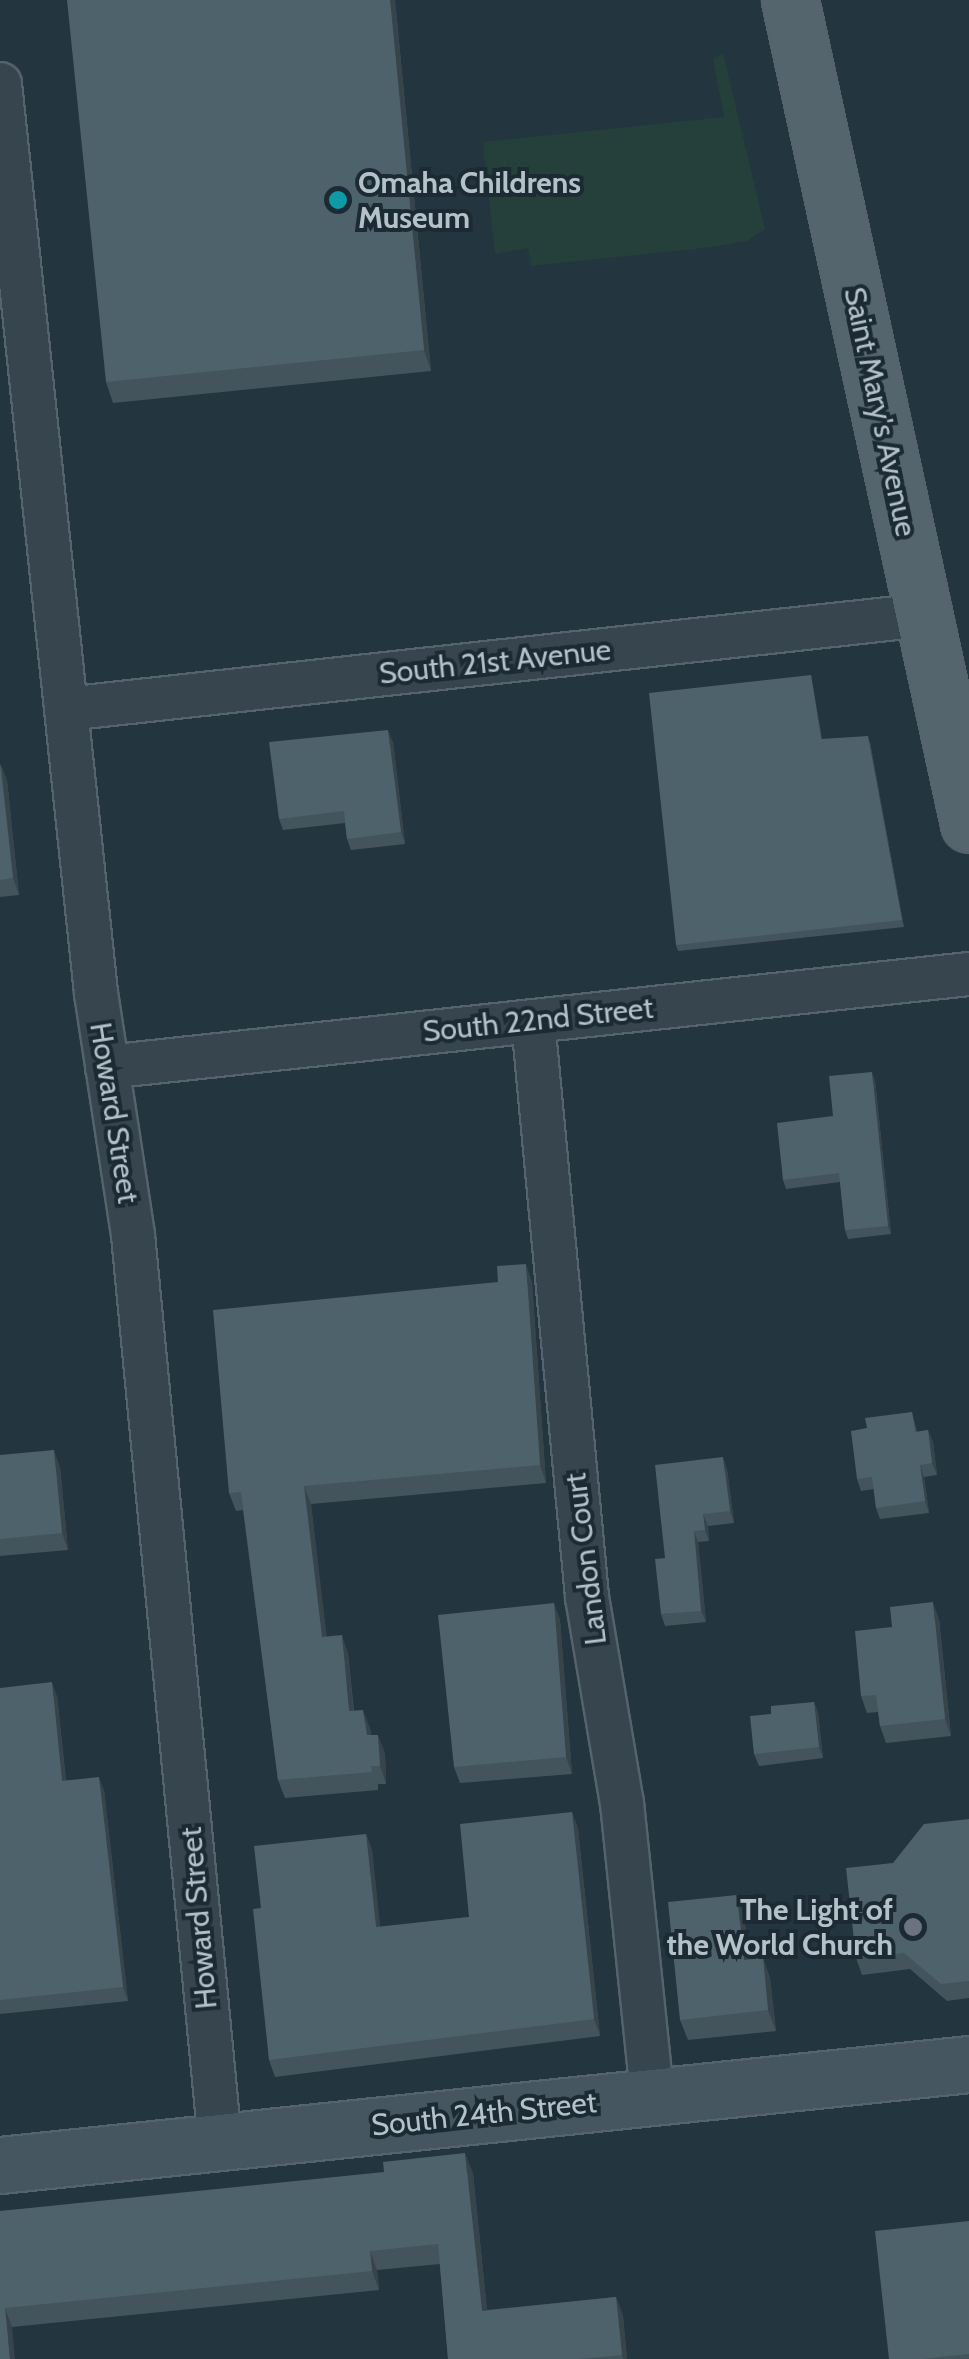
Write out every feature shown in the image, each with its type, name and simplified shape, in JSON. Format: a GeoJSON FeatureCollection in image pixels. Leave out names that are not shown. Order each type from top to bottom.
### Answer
{"type":"FeatureCollection","features":[{"type":"Feature","properties":{"kind":"main road","name":"Saint Mary's Avenue"},"geometry":{"type":"LineString","coordinates":[[790,0],[969,824]]}},
{"type":"Feature","properties":{"kind":"main road","name":"South 24th Street"},"geometry":{"type":"LineString","coordinates":[[0,2165],[969,2064]]}},
{"type":"Feature","properties":{"kind":"street","name":"Howard Street"},"geometry":{"type":"LineString","coordinates":[[0,84],[107,1067],[134,1235],[220,2142]]}},
{"type":"Feature","properties":{"kind":"street","name":"South 21st Avenue"},"geometry":{"type":"LineString","coordinates":[[66,709],[924,614]]}},
{"type":"Feature","properties":{"kind":"street","name":"South 22nd Street"},"geometry":{"type":"LineString","coordinates":[[107,1067],[969,974]]}},
{"type":"Feature","properties":{"kind":"street","name":"Landon Court"},"geometry":{"type":"LineString","coordinates":[[533,1021],[588,1597],[622,1803],[652,2095]]}},
{"type":"Feature","properties":{"kind":"green space"},"geometry":{"type":"Polygon","coordinates":[[[723,53],[765,229],[747,241],[712,247],[531,266],[528,248],[495,254],[483,142],[724,117],[713,59],[723,53]]]}},
{"type":"Feature","properties":{"kind":"building"},"geometry":{"type":"Polygon","coordinates":[[[67,0],[390,0],[424,350],[106,382],[67,0]]]}},
{"type":"Feature","properties":{"kind":"building"},"geometry":{"type":"Polygon","coordinates":[[[811,675],[821,739],[868,736],[902,920],[676,945],[649,693],[811,675]]]}},
{"type":"Feature","properties":{"kind":"building"},"geometry":{"type":"Polygon","coordinates":[[[388,730],[401,832],[347,839],[344,811],[279,819],[269,742],[388,730]]]}},
{"type":"Feature","properties":{"kind":"building"},"geometry":{"type":"Polygon","coordinates":[[[0,764],[13,878],[0,880],[0,764]]]}},
{"type":"Feature","properties":{"kind":"building"},"geometry":{"type":"Polygon","coordinates":[[[872,1072],[888,1226],[845,1230],[839,1173],[783,1180],[777,1123],[833,1116],[829,1076],[872,1072]]]}},
{"type":"Feature","properties":{"kind":"building"},"geometry":{"type":"Polygon","coordinates":[[[526,1264],[540,1465],[304,1486],[322,1637],[342,1635],[349,1711],[363,1710],[367,1735],[378,1735],[380,1766],[371,1766],[372,1772],[278,1780],[241,1492],[229,1493],[213,1310],[498,1282],[497,1266],[526,1264]]]}},
{"type":"Feature","properties":{"kind":"building"},"geometry":{"type":"Polygon","coordinates":[[[912,1412],[915,1432],[928,1430],[932,1463],[920,1465],[925,1501],[876,1508],[872,1477],[857,1479],[851,1431],[867,1428],[865,1418],[912,1412]]]}},
{"type":"Feature","properties":{"kind":"building"},"geometry":{"type":"Polygon","coordinates":[[[54,1450],[62,1533],[0,1539],[0,1455],[54,1450]]]}},
{"type":"Feature","properties":{"kind":"building"},"geometry":{"type":"Polygon","coordinates":[[[723,1457],[730,1511],[703,1514],[705,1530],[694,1531],[701,1611],[661,1614],[655,1559],[665,1558],[655,1465],[723,1457]]]}},
{"type":"Feature","properties":{"kind":"building"},"geometry":{"type":"Polygon","coordinates":[[[933,1602],[945,1719],[880,1726],[876,1695],[861,1696],[855,1631],[892,1627],[890,1607],[933,1602]]]}},
{"type":"Feature","properties":{"kind":"building"},"geometry":{"type":"Polygon","coordinates":[[[554,1603],[566,1757],[454,1767],[438,1615],[554,1603]]]}},
{"type":"Feature","properties":{"kind":"building"},"geometry":{"type":"Polygon","coordinates":[[[52,1682],[62,1781],[99,1777],[123,1987],[0,2000],[0,1688],[52,1682]]]}},
{"type":"Feature","properties":{"kind":"building"},"geometry":{"type":"Polygon","coordinates":[[[814,1702],[819,1747],[754,1754],[750,1716],[771,1714],[771,1706],[814,1702]]]}},
{"type":"Feature","properties":{"kind":"building"},"geometry":{"type":"Polygon","coordinates":[[[572,1812],[594,2019],[269,2060],[253,1909],[261,1908],[254,1846],[366,1834],[376,1927],[469,1917],[460,1824],[572,1812]]]}},
{"type":"Feature","properties":{"kind":"building","name":"The Light of the World Church"},"geometry":{"type":"Polygon","coordinates":[[[969,1819],[969,1981],[941,1984],[904,1953],[856,1958],[846,1868],[893,1863],[924,1824],[969,1819]]]}},
{"type":"Feature","properties":{"kind":"building"},"geometry":{"type":"Polygon","coordinates":[[[737,1895],[744,1960],[763,1958],[768,2010],[680,2020],[668,1902],[737,1895]]]}},
{"type":"Feature","properties":{"kind":"building"},"geometry":{"type":"Polygon","coordinates":[[[465,2153],[482,2311],[616,2297],[622,2355],[579,2359],[448,2359],[438,2244],[370,2251],[372,2271],[5,2308],[10,2359],[0,2359],[0,2211],[384,2172],[383,2162],[465,2153]]]}},
{"type":"Feature","properties":{"kind":"building"},"geometry":{"type":"Polygon","coordinates":[[[969,2221],[969,2354],[889,2359],[875,2231],[969,2221]]]}},
{"type":"Feature","properties":{"kind":"place","name":"Omaha Childrens Museum"},"geometry":{"type":"Point","coordinates":[338,200]}},
{"type":"Feature","properties":{"kind":"place","name":"The Light of the World Church"},"geometry":{"type":"Point","coordinates":[913,1927]}}]}
